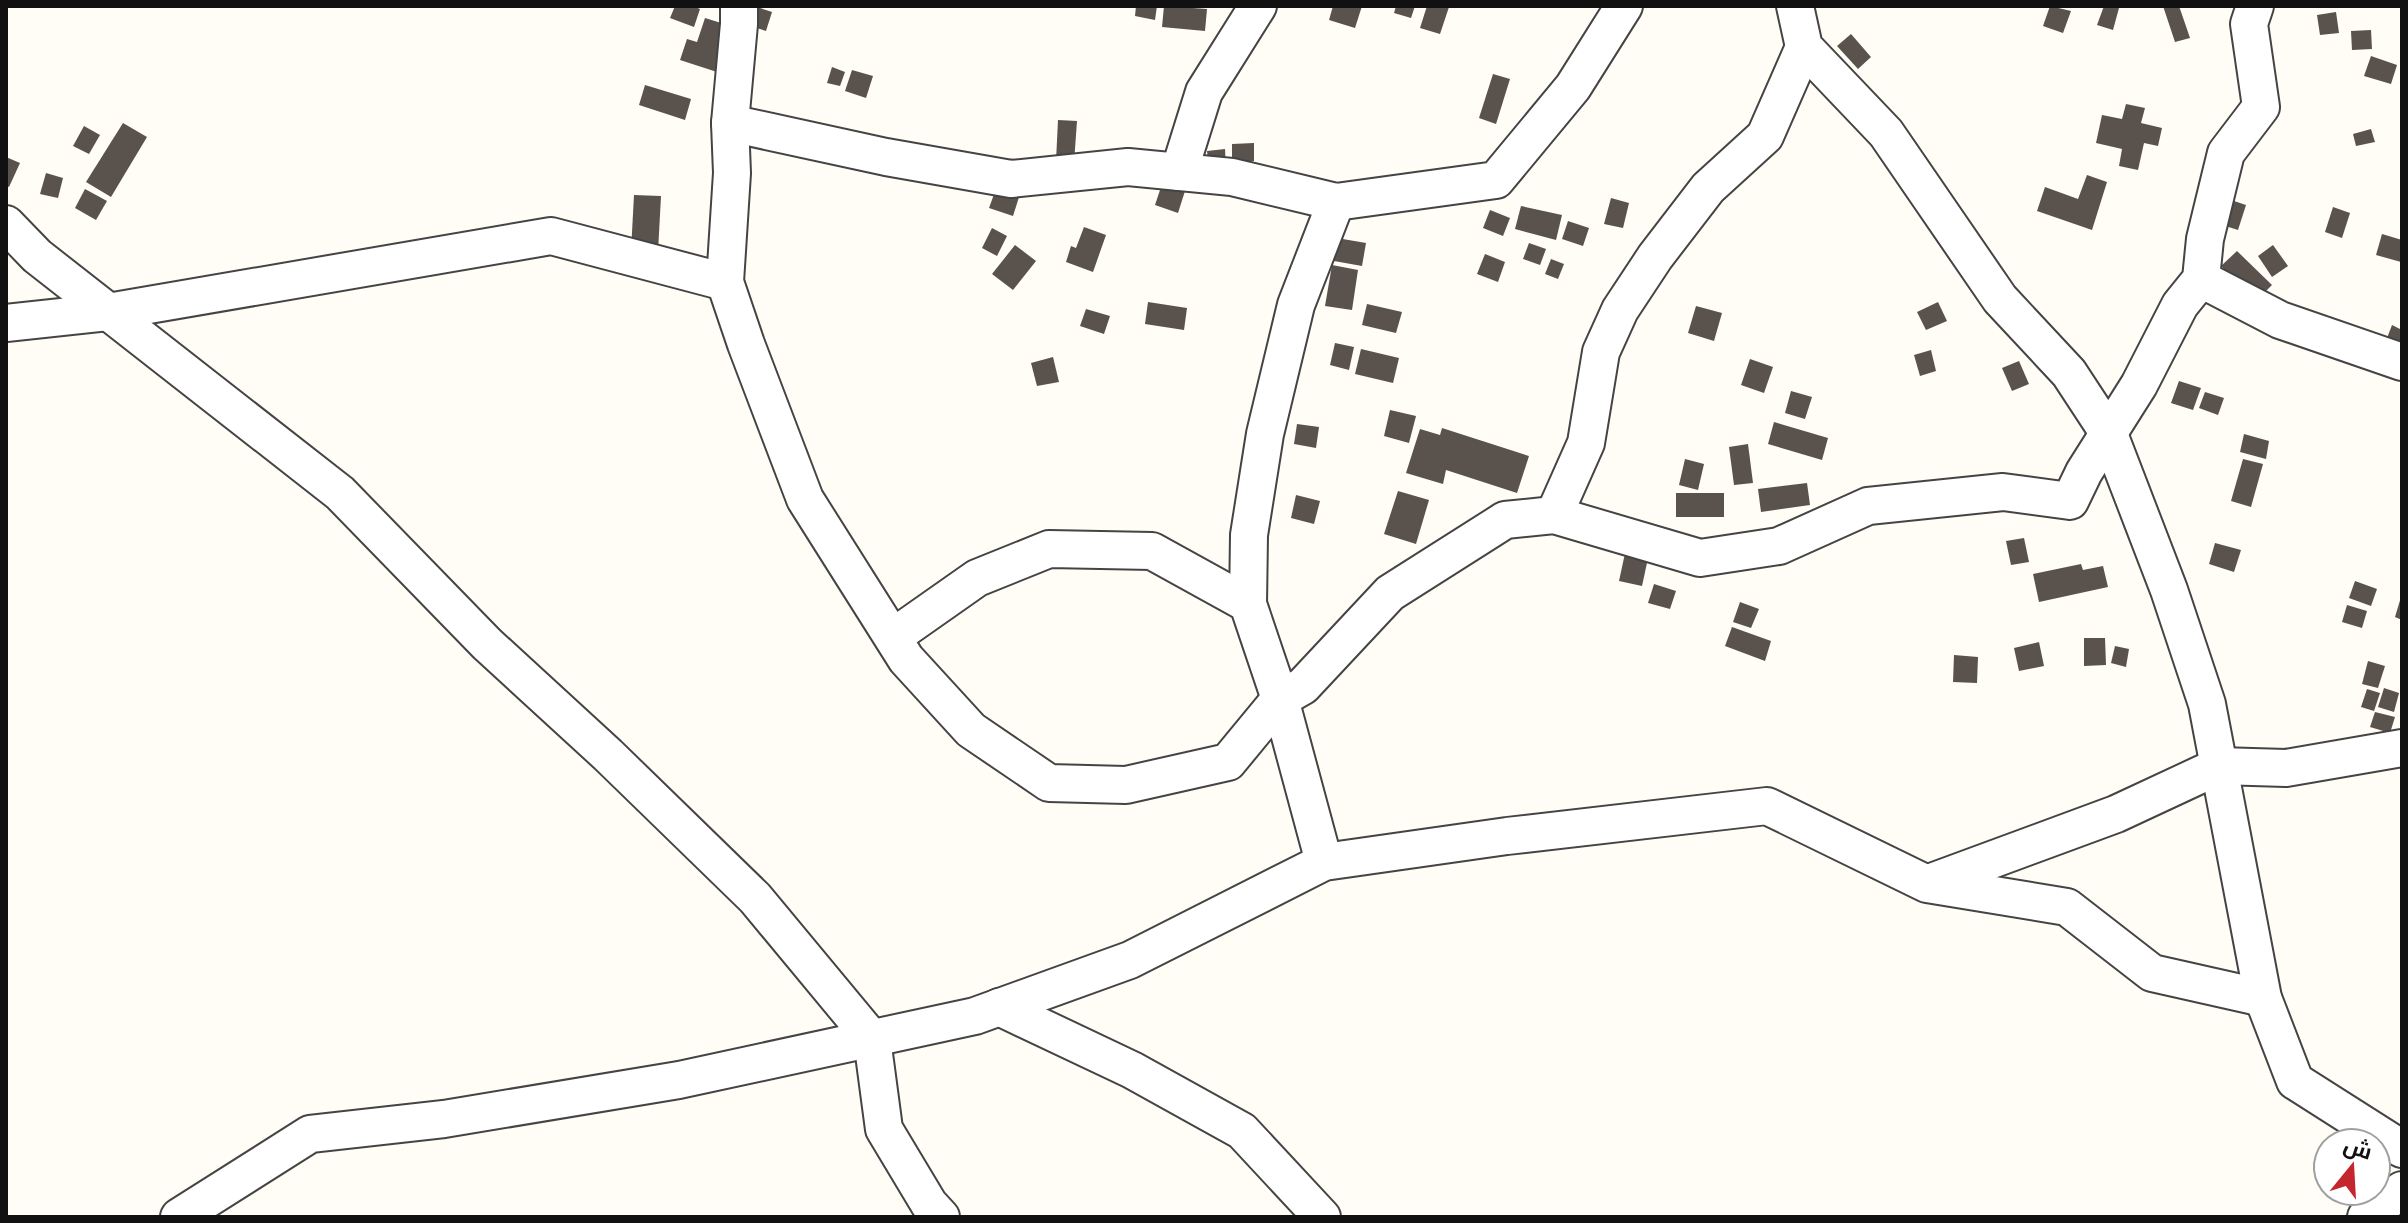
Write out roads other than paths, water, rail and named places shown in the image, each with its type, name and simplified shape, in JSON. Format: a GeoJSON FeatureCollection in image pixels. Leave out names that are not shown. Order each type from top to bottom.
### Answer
{"type":"FeatureCollection","features":[{"type":"Feature","properties":{"kind":"street"},"geometry":{"type":"LineString","coordinates":[[739,6],[730,123],[732,173],[725,282],[805,499],[906,659],[971,730],[1049,783],[1126,785],[1228,762],[1280,699],[1303,686],[1390,593],[1505,520],[1554,515],[1700,558],[1779,546],[1868,506],[2003,492],[2070,501],[2084,472],[2139,385],[2180,305],[2201,279],[2205,239],[2226,153],[2261,107],[2249,24],[2255,6]]}},
{"type":"Feature","properties":{"kind":"street"},"geometry":{"type":"LineString","coordinates":[[1179,172],[1204,92],[1258,6]]}},
{"type":"Feature","properties":{"kind":"street"},"geometry":{"type":"LineString","coordinates":[[730,123],[886,157],[1011,179],[1128,167],[1232,177],[1336,202],[1496,180],[1573,87],[1624,6]]}},
{"type":"Feature","properties":{"kind":"street"},"geometry":{"type":"LineString","coordinates":[[1795,6],[1804,47],[1886,133],[2000,299],[2069,373],[2109,434],[2169,590],[2207,704],[2263,998],[2295,1081],[2402,1149]]}},
{"type":"Feature","properties":{"kind":"street"},"geometry":{"type":"LineString","coordinates":[[1554,515],[1586,443],[1601,352],[1620,310],[1655,257],[1708,188],[1765,136],[1804,47]]}},
{"type":"Feature","properties":{"kind":"street"},"geometry":{"type":"LineString","coordinates":[[1324,862],[1280,699],[1248,604],[1249,535],[1265,434],[1296,305],[1336,202]]}},
{"type":"Feature","properties":{"kind":"street"},"geometry":{"type":"LineString","coordinates":[[6,224],[37,256],[340,493],[487,644],[608,755],[755,898],[872,1039],[884,1129],[929,1204],[941,1217]]}},
{"type":"Feature","properties":{"kind":"street"},"geometry":{"type":"LineString","coordinates":[[6,323],[108,312],[551,236],[725,282]]}},
{"type":"Feature","properties":{"kind":"street"},"geometry":{"type":"LineString","coordinates":[[2201,279],[2280,320],[2402,362]]}},
{"type":"Feature","properties":{"kind":"street"},"geometry":{"type":"LineString","coordinates":[[893,637],[977,578],[1049,549],[1152,551],[1248,604]]}},
{"type":"Feature","properties":{"kind":"street"},"geometry":{"type":"LineString","coordinates":[[1927,884],[2116,814],[2219,766],[2286,768],[2402,748]]}},
{"type":"Feature","properties":{"kind":"street"},"geometry":{"type":"LineString","coordinates":[[179,1217],[310,1134],[444,1119],[679,1080],[975,1016],[1130,960],[1324,862],[1507,836],[1767,806],[1927,884],[2067,907],[2152,973],[2263,998]]}},
{"type":"Feature","properties":{"kind":"street"},"geometry":{"type":"LineString","coordinates":[[999,1007],[1132,1070],[1242,1131],[1322,1217]]}},
{"type":"Feature","properties":{"kind":"street"},"geometry":{"type":"LineString","coordinates":[[2366,1217],[2402,1190]]}}]}
